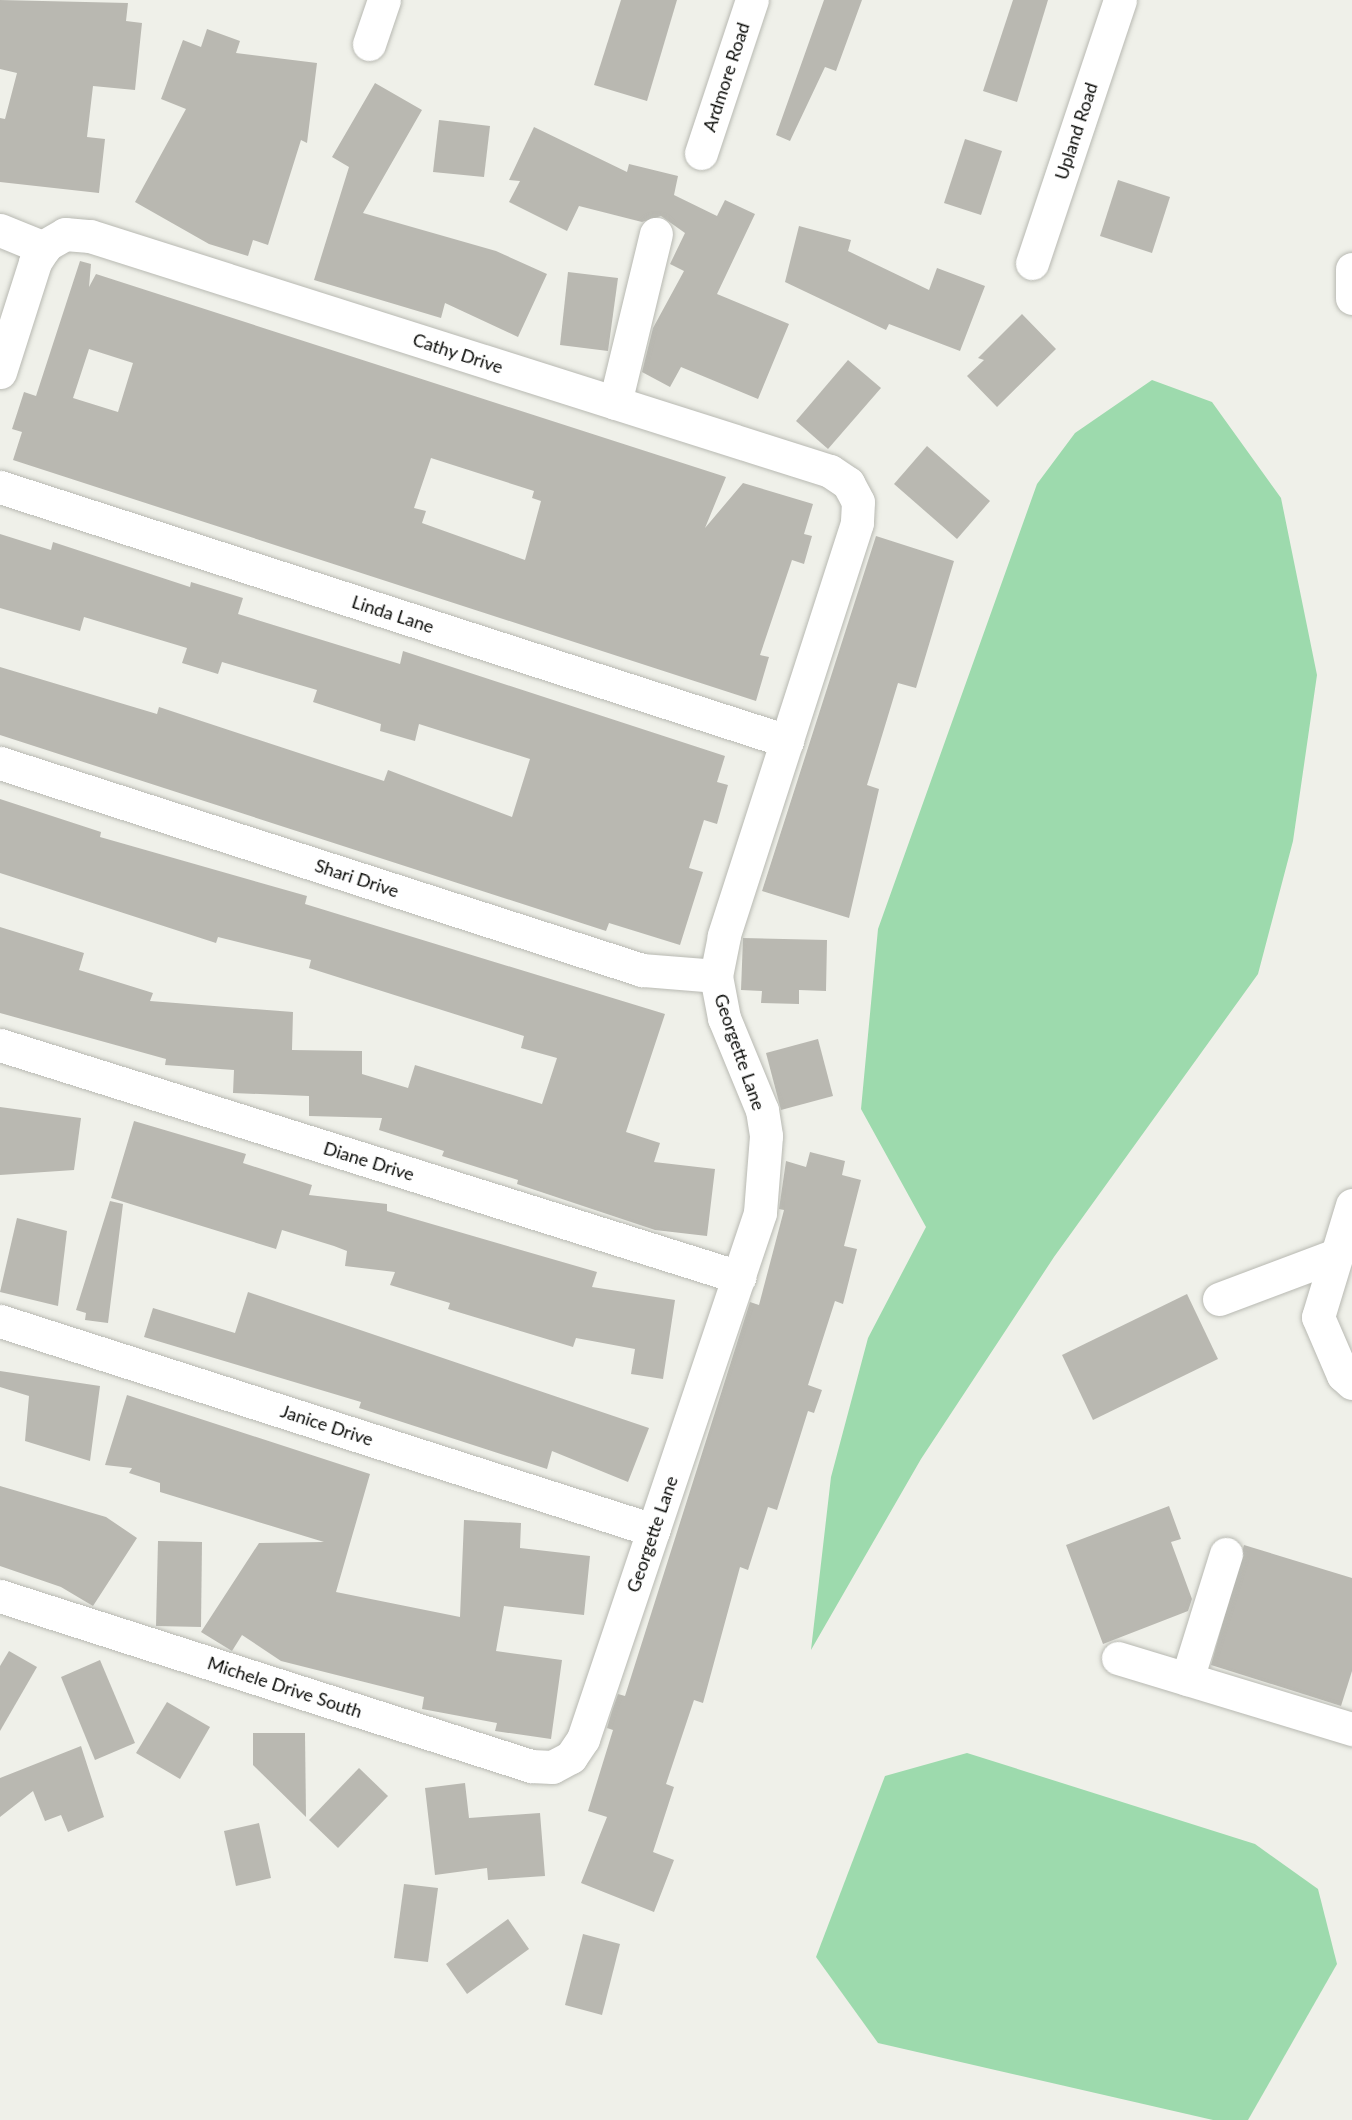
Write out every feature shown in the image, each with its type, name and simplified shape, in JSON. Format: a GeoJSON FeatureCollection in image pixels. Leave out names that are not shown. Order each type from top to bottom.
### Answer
{"type":"FeatureCollection","features":[{"type":"Feature","properties":{"kind":"street"},"geometry":{"type":"LineString","coordinates":[[369,44],[384,0]]}},
{"type":"Feature","properties":{"kind":"street","name":"Ardmore Road"},"geometry":{"type":"LineString","coordinates":[[701,153],[752,0]]}},
{"type":"Feature","properties":{"kind":"street","name":"Upland Road"},"geometry":{"type":"LineString","coordinates":[[1032,263],[1120,0]]}},
{"type":"Feature","properties":{"kind":"street","name":"Cathy Drive"},"geometry":{"type":"LineString","coordinates":[[0,230],[55,241],[90,236],[830,471],[848,483]]}},
{"type":"Feature","properties":{"kind":"street"},"geometry":{"type":"LineString","coordinates":[[615,403],[656,234]]}},
{"type":"Feature","properties":{"kind":"street"},"geometry":{"type":"LineString","coordinates":[[0,372],[55,241]]}},
{"type":"Feature","properties":{"kind":"street"},"geometry":{"type":"LineString","coordinates":[[1352,269],[1352,298]]}},
{"type":"Feature","properties":{"kind":"street","name":"Georgette Lane"},"geometry":{"type":"LineString","coordinates":[[571,1757],[583,1739],[760,1213],[765,1136],[755,1085],[724,1018],[716,976],[724,936],[857,523],[858,502],[848,483]]}},
{"type":"Feature","properties":{"kind":"street","name":"Linda Lane"},"geometry":{"type":"LineString","coordinates":[[0,487],[787,741]]}},
{"type":"Feature","properties":{"kind":"street","name":"Shari Drive"},"geometry":{"type":"LineString","coordinates":[[0,763],[642,970],[716,976]]}},
{"type":"Feature","properties":{"kind":"street","name":"Diane Drive"},"geometry":{"type":"LineString","coordinates":[[0,1045],[739,1277]]}},
{"type":"Feature","properties":{"kind":"street"},"geometry":{"type":"LineString","coordinates":[[1352,1205],[1335,1255],[1337,1292],[1318,1317],[1343,1375],[1352,1383]]}},
{"type":"Feature","properties":{"kind":"street"},"geometry":{"type":"LineString","coordinates":[[1219,1299],[1335,1255]]}},
{"type":"Feature","properties":{"kind":"street","name":"Janice Drive"},"geometry":{"type":"LineString","coordinates":[[0,1321],[653,1530]]}},
{"type":"Feature","properties":{"kind":"street"},"geometry":{"type":"LineString","coordinates":[[1187,1679],[1226,1554]]}},
{"type":"Feature","properties":{"kind":"street","name":"Michele Drive South"},"geometry":{"type":"LineString","coordinates":[[0,1596],[531,1766],[552,1767],[571,1757]]}},
{"type":"Feature","properties":{"kind":"street"},"geometry":{"type":"LineString","coordinates":[[1118,1658],[1352,1729]]}},
{"type":"Feature","properties":{"kind":"shaded area"},"geometry":{"type":"Polygon","coordinates":[[[1152,380],[1212,402],[1281,498],[1317,675],[1293,841],[1258,974],[1054,1257],[921,1459],[811,1650],[831,1477],[868,1338],[926,1227],[861,1109],[878,929],[1037,484],[1075,433],[1152,380]]]}},
{"type":"Feature","properties":{"kind":"shaded area"},"geometry":{"type":"Polygon","coordinates":[[[967,1753],[1255,1844],[1318,1889],[1337,1964],[1248,2120],[1213,2120],[878,2043],[816,1957],[885,1776],[967,1753]]]}},
{"type":"Feature","properties":{"kind":"building"},"geometry":{"type":"Polygon","coordinates":[[[0,0],[128,3],[126,21],[142,23],[135,90],[93,86],[87,137],[105,139],[99,193],[0,182],[0,118],[5,119],[17,73],[0,69],[0,0]]]}},
{"type":"Feature","properties":{"kind":"building"},"geometry":{"type":"Polygon","coordinates":[[[621,0],[677,0],[647,101],[594,85],[621,0]]]}},
{"type":"Feature","properties":{"kind":"building"},"geometry":{"type":"Polygon","coordinates":[[[824,0],[862,0],[836,71],[825,67],[790,141],[776,135],[824,0]]]}},
{"type":"Feature","properties":{"kind":"building"},"geometry":{"type":"Polygon","coordinates":[[[1013,0],[1048,0],[1017,102],[983,91],[1013,0]]]}},
{"type":"Feature","properties":{"kind":"building"},"geometry":{"type":"Polygon","coordinates":[[[207,29],[240,41],[236,53],[317,63],[307,143],[301,140],[268,245],[253,240],[248,256],[209,244],[135,202],[186,109],[161,99],[183,40],[201,47],[207,29]]]}},
{"type":"Feature","properties":{"kind":"building"},"geometry":{"type":"Polygon","coordinates":[[[375,83],[422,110],[363,213],[496,251],[547,274],[518,337],[445,303],[441,318],[314,280],[349,167],[332,157],[375,83]]]}},
{"type":"Feature","properties":{"kind":"building"},"geometry":{"type":"Polygon","coordinates":[[[439,120],[490,126],[484,177],[433,172],[439,120]]]}},
{"type":"Feature","properties":{"kind":"building"},"geometry":{"type":"Polygon","coordinates":[[[534,127],[627,172],[629,164],[678,176],[674,195],[717,216],[725,200],[755,214],[717,294],[789,324],[758,399],[681,367],[670,387],[642,372],[653,328],[684,271],[670,264],[685,233],[661,216],[642,222],[579,206],[567,231],[509,202],[520,181],[509,180],[534,127]]]}},
{"type":"Feature","properties":{"kind":"building"},"geometry":{"type":"Polygon","coordinates":[[[965,139],[1002,151],[981,215],[944,203],[965,139]]]}},
{"type":"Feature","properties":{"kind":"building"},"geometry":{"type":"Polygon","coordinates":[[[1118,180],[1170,197],[1152,253],[1100,236],[1118,180]]]}},
{"type":"Feature","properties":{"kind":"building"},"geometry":{"type":"Polygon","coordinates":[[[799,226],[851,240],[848,251],[929,290],[937,268],[985,286],[960,351],[889,324],[886,330],[785,282],[799,226]]]}},
{"type":"Feature","properties":{"kind":"building"},"geometry":{"type":"Polygon","coordinates":[[[80,261],[91,264],[89,287],[96,274],[726,477],[705,528],[743,483],[813,504],[804,534],[812,536],[804,564],[792,560],[760,655],[769,657],[756,701],[13,460],[22,432],[12,429],[24,392],[36,396],[80,261]],[[89,349],[73,398],[118,412],[133,363],[89,349]],[[431,458],[414,508],[426,511],[422,523],[525,560],[541,501],[532,498],[534,491],[431,458]]]}},
{"type":"Feature","properties":{"kind":"building"},"geometry":{"type":"Polygon","coordinates":[[[568,272],[618,278],[608,351],[560,345],[568,272]]]}},
{"type":"Feature","properties":{"kind":"building"},"geometry":{"type":"Polygon","coordinates":[[[1022,314],[1056,349],[997,407],[967,376],[984,360],[978,358],[1022,314]]]}},
{"type":"Feature","properties":{"kind":"building"},"geometry":{"type":"Polygon","coordinates":[[[848,360],[881,388],[828,449],[796,421],[848,360]]]}},
{"type":"Feature","properties":{"kind":"building"},"geometry":{"type":"Polygon","coordinates":[[[927,446],[990,501],[957,539],[894,484],[927,446]]]}},
{"type":"Feature","properties":{"kind":"building"},"geometry":{"type":"Polygon","coordinates":[[[0,534],[51,550],[53,542],[190,587],[191,582],[243,598],[238,614],[400,664],[403,651],[725,756],[717,782],[728,785],[717,824],[704,820],[689,868],[703,872],[680,945],[609,923],[606,931],[0,735],[0,667],[157,714],[159,707],[384,781],[388,770],[512,817],[530,759],[419,724],[415,741],[380,731],[381,724],[313,702],[317,690],[222,662],[218,674],[182,663],[187,648],[84,617],[80,631],[0,608],[0,534]]]}},
{"type":"Feature","properties":{"kind":"building"},"geometry":{"type":"Polygon","coordinates":[[[876,536],[954,561],[916,688],[898,683],[867,785],[879,789],[849,918],[762,891],[876,536]]]}},
{"type":"Feature","properties":{"kind":"building"},"geometry":{"type":"Polygon","coordinates":[[[0,799],[101,832],[100,837],[307,896],[305,904],[665,1014],[626,1132],[660,1143],[654,1162],[715,1169],[707,1236],[655,1230],[517,1184],[518,1180],[442,1156],[444,1151],[379,1130],[382,1118],[309,1116],[309,1096],[233,1093],[234,1070],[165,1065],[166,1059],[0,1013],[0,927],[84,953],[79,970],[153,993],[150,1001],[293,1012],[292,1050],[362,1051],[362,1074],[408,1088],[415,1065],[542,1104],[557,1058],[521,1048],[524,1036],[309,968],[311,960],[218,937],[216,943],[0,873],[0,799]]]}},
{"type":"Feature","properties":{"kind":"building"},"geometry":{"type":"Polygon","coordinates":[[[743,938],[827,940],[826,991],[799,990],[799,1004],[761,1003],[762,991],[741,990],[743,938]]]}},
{"type":"Feature","properties":{"kind":"building"},"geometry":{"type":"Polygon","coordinates":[[[818,1039],[833,1096],[781,1110],[766,1053],[818,1039]]]}},
{"type":"Feature","properties":{"kind":"building"},"geometry":{"type":"Polygon","coordinates":[[[0,1107],[81,1118],[74,1170],[0,1175],[0,1107]]]}},
{"type":"Feature","properties":{"kind":"building"},"geometry":{"type":"Polygon","coordinates":[[[134,1121],[246,1154],[243,1163],[312,1185],[309,1195],[387,1204],[387,1211],[597,1272],[592,1287],[675,1300],[663,1379],[631,1374],[635,1349],[576,1338],[573,1347],[448,1309],[450,1303],[390,1285],[395,1272],[345,1266],[347,1251],[334,1246],[282,1230],[276,1249],[111,1198],[134,1121]]]}},
{"type":"Feature","properties":{"kind":"building"},"geometry":{"type":"Polygon","coordinates":[[[810,1152],[845,1161],[842,1175],[861,1180],[844,1246],[857,1249],[843,1304],[835,1301],[808,1385],[822,1390],[814,1413],[808,1411],[777,1510],[768,1507],[748,1570],[740,1567],[703,1703],[694,1700],[666,1784],[674,1787],[653,1852],[674,1860],[654,1912],[581,1883],[607,1817],[588,1811],[613,1730],[607,1728],[612,1711],[618,1694],[625,1696],[750,1302],[759,1305],[784,1210],[779,1209],[786,1161],[806,1167],[810,1152]]]}},
{"type":"Feature","properties":{"kind":"building"},"geometry":{"type":"Polygon","coordinates":[[[110,1201],[123,1204],[108,1323],[85,1320],[86,1313],[76,1310],[110,1201]]]}},
{"type":"Feature","properties":{"kind":"building"},"geometry":{"type":"Polygon","coordinates":[[[17,1218],[67,1231],[58,1306],[0,1292],[17,1218]]]}},
{"type":"Feature","properties":{"kind":"building"},"geometry":{"type":"Polygon","coordinates":[[[248,1292],[649,1428],[628,1482],[552,1451],[547,1469],[359,1408],[361,1402],[144,1337],[153,1308],[235,1333],[248,1292]]]}},
{"type":"Feature","properties":{"kind":"building"},"geometry":{"type":"Polygon","coordinates":[[[1187,1294],[1218,1359],[1093,1420],[1062,1355],[1187,1294]]]}},
{"type":"Feature","properties":{"kind":"building"},"geometry":{"type":"Polygon","coordinates":[[[0,1371],[100,1386],[90,1461],[25,1441],[29,1396],[0,1387],[0,1371]]]}},
{"type":"Feature","properties":{"kind":"building"},"geometry":{"type":"Polygon","coordinates":[[[127,1395],[370,1474],[336,1592],[460,1617],[464,1520],[521,1523],[520,1548],[590,1556],[584,1615],[504,1606],[496,1651],[562,1660],[551,1739],[495,1731],[497,1723],[422,1709],[424,1697],[281,1661],[242,1635],[232,1651],[201,1632],[259,1543],[324,1542],[160,1492],[160,1483],[129,1473],[132,1468],[105,1465],[127,1395]]]}},
{"type":"Feature","properties":{"kind":"building"},"geometry":{"type":"Polygon","coordinates":[[[0,1486],[106,1517],[137,1538],[93,1606],[61,1587],[0,1566],[0,1486]]]}},
{"type":"Feature","properties":{"kind":"building"},"geometry":{"type":"Polygon","coordinates":[[[1169,1506],[1181,1539],[1171,1542],[1192,1599],[1188,1611],[1103,1644],[1066,1545],[1169,1506]]]}},
{"type":"Feature","properties":{"kind":"building"},"geometry":{"type":"Polygon","coordinates":[[[158,1541],[202,1542],[201,1627],[156,1626],[158,1541]]]}},
{"type":"Feature","properties":{"kind":"building"},"geometry":{"type":"Polygon","coordinates":[[[1244,1545],[1352,1578],[1352,1671],[1341,1706],[1211,1665],[1244,1545]]]}},
{"type":"Feature","properties":{"kind":"building"},"geometry":{"type":"Polygon","coordinates":[[[9,1651],[37,1667],[0,1731],[0,1666],[9,1651]]]}},
{"type":"Feature","properties":{"kind":"building"},"geometry":{"type":"Polygon","coordinates":[[[100,1660],[135,1743],[95,1760],[61,1677],[100,1660]]]}},
{"type":"Feature","properties":{"kind":"building"},"geometry":{"type":"Polygon","coordinates":[[[167,1702],[210,1727],[180,1779],[136,1753],[167,1702]]]}},
{"type":"Feature","properties":{"kind":"building"},"geometry":{"type":"Polygon","coordinates":[[[253,1733],[305,1733],[306,1817],[253,1765],[253,1733]]]}},
{"type":"Feature","properties":{"kind":"building"},"geometry":{"type":"Polygon","coordinates":[[[81,1746],[104,1817],[68,1832],[61,1815],[45,1821],[33,1791],[0,1817],[0,1778],[81,1746]]]}},
{"type":"Feature","properties":{"kind":"building"},"geometry":{"type":"Polygon","coordinates":[[[359,1768],[388,1796],[338,1848],[309,1820],[359,1768]]]}},
{"type":"Feature","properties":{"kind":"building"},"geometry":{"type":"Polygon","coordinates":[[[465,1783],[469,1818],[540,1813],[545,1876],[488,1880],[487,1868],[435,1875],[425,1788],[465,1783]]]}},
{"type":"Feature","properties":{"kind":"building"},"geometry":{"type":"Polygon","coordinates":[[[259,1823],[271,1878],[236,1886],[224,1831],[259,1823]]]}},
{"type":"Feature","properties":{"kind":"building"},"geometry":{"type":"Polygon","coordinates":[[[404,1884],[438,1888],[428,1962],[394,1958],[404,1884]]]}},
{"type":"Feature","properties":{"kind":"building"},"geometry":{"type":"Polygon","coordinates":[[[508,1919],[529,1949],[467,1994],[446,1964],[508,1919]]]}},
{"type":"Feature","properties":{"kind":"building"},"geometry":{"type":"Polygon","coordinates":[[[583,1934],[620,1944],[602,2015],[565,2005],[583,1934]]]}}]}
